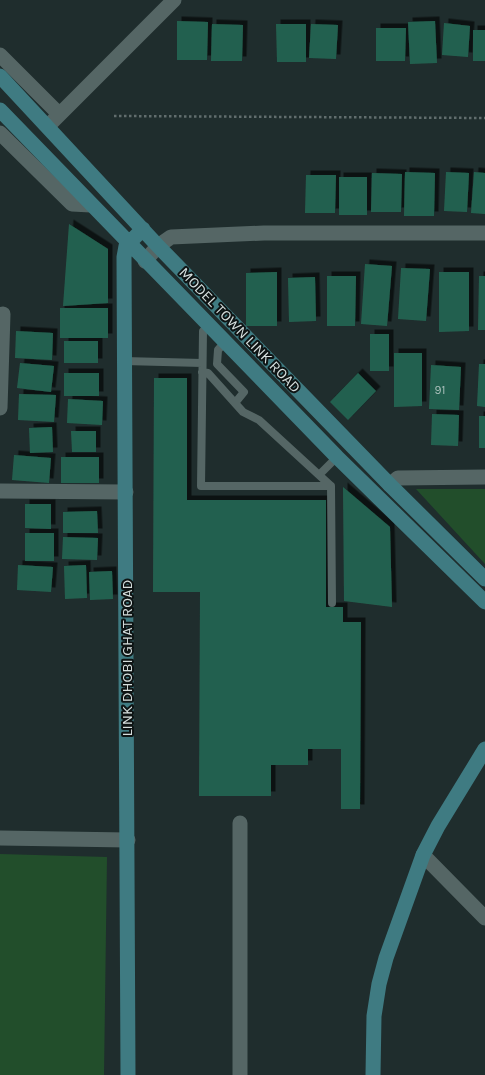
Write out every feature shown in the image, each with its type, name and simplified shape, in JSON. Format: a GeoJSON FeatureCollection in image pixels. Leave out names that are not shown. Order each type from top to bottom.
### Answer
{"type":"FeatureCollection","features":[{"type":"Feature","properties":{"kind":"main road","name":"MODEL TOWN LINK ROAD"},"geometry":{"type":"LineString","coordinates":[[12,67],[48,126],[142,229],[390,485],[485,579]]}},
{"type":"Feature","properties":{"kind":"main road","name":"MODEL TOWN LINK ROAD"},"geometry":{"type":"LineString","coordinates":[[0,110],[337,457],[485,602]]}},
{"type":"Feature","properties":{"kind":"main road"},"geometry":{"type":"LineString","coordinates":[[129,243],[142,229]]}},
{"type":"Feature","properties":{"kind":"main road","name":"LINK DHOBI GHAT ROAD"},"geometry":{"type":"LineString","coordinates":[[128,1075],[124,257],[129,243]]}},
{"type":"Feature","properties":{"kind":"main road"},"geometry":{"type":"LineString","coordinates":[[373,1075],[374,1016],[379,984],[423,855],[438,826],[485,749]]}},
{"type":"Feature","properties":{"kind":"street"},"geometry":{"type":"LineString","coordinates":[[48,126],[174,0]]}},
{"type":"Feature","properties":{"kind":"street"},"geometry":{"type":"LineString","coordinates":[[0,55],[59,114]]}},
{"type":"Feature","properties":{"kind":"street"},"geometry":{"type":"LineString","coordinates":[[16,126],[2,140],[72,204],[91,205]]}},
{"type":"Feature","properties":{"kind":"street"},"geometry":{"type":"LineString","coordinates":[[145,261],[158,246],[171,237],[264,233],[485,233]]}},
{"type":"Feature","properties":{"kind":"street"},"geometry":{"type":"LineString","coordinates":[[0,408],[2,314]]}},
{"type":"Feature","properties":{"kind":"street"},"geometry":{"type":"LineString","coordinates":[[390,485],[398,478],[485,477]]}},
{"type":"Feature","properties":{"kind":"street"},"geometry":{"type":"LineString","coordinates":[[0,491],[126,492]]}},
{"type":"Feature","properties":{"kind":"street"},"geometry":{"type":"LineString","coordinates":[[240,823],[240,1075]]}},
{"type":"Feature","properties":{"kind":"street"},"geometry":{"type":"LineString","coordinates":[[0,838],[128,840]]}},
{"type":"Feature","properties":{"kind":"street"},"geometry":{"type":"LineString","coordinates":[[423,855],[485,918]]}},
{"type":"Feature","properties":{"kind":"lane"},"geometry":{"type":"LineString","coordinates":[[209,325],[203,332],[201,486],[331,486]]}},
{"type":"Feature","properties":{"kind":"lane"},"geometry":{"type":"LineString","coordinates":[[225,342],[218,350],[217,364],[244,392],[235,403]]}},
{"type":"Feature","properties":{"kind":"lane"},"geometry":{"type":"LineString","coordinates":[[124,361],[202,363]]}},
{"type":"Feature","properties":{"kind":"lane"},"geometry":{"type":"LineString","coordinates":[[202,372],[208,373],[243,412],[259,420],[331,486],[332,603]]}},
{"type":"Feature","properties":{"kind":"lane"},"geometry":{"type":"LineString","coordinates":[[319,475],[337,457]]}},
{"type":"Feature","properties":{"kind":"path"},"geometry":{"type":"LineString","coordinates":[[114,116],[485,118]]}},
{"type":"Feature","properties":{"kind":"green space"},"geometry":{"type":"Polygon","coordinates":[[[416,489],[485,489],[485,564],[416,489]]]}},
{"type":"Feature","properties":{"kind":"green space"},"geometry":{"type":"Polygon","coordinates":[[[0,854],[107,857],[104,1075],[0,1075],[0,854]]]}},
{"type":"Feature","properties":{"kind":"building"},"geometry":{"type":"Polygon","coordinates":[[[177,21],[208,22],[207,60],[177,60],[177,21]]]}},
{"type":"Feature","properties":{"kind":"building"},"geometry":{"type":"Polygon","coordinates":[[[435,21],[437,63],[410,64],[408,22],[435,21]]]}},
{"type":"Feature","properties":{"kind":"building"},"geometry":{"type":"Polygon","coordinates":[[[444,23],[470,26],[468,57],[442,55],[444,23]]]}},
{"type":"Feature","properties":{"kind":"building"},"geometry":{"type":"Polygon","coordinates":[[[212,24],[243,25],[242,61],[211,61],[212,24]]]}},
{"type":"Feature","properties":{"kind":"building"},"geometry":{"type":"Polygon","coordinates":[[[276,24],[306,24],[306,62],[277,62],[276,24]]]}},
{"type":"Feature","properties":{"kind":"building"},"geometry":{"type":"Polygon","coordinates":[[[311,24],[338,25],[336,59],[309,58],[311,24]]]}},
{"type":"Feature","properties":{"kind":"building"},"geometry":{"type":"Polygon","coordinates":[[[376,28],[406,28],[405,61],[376,61],[376,28]]]}},
{"type":"Feature","properties":{"kind":"building"},"geometry":{"type":"Polygon","coordinates":[[[473,30],[485,30],[485,61],[473,61],[473,30]]]}},
{"type":"Feature","properties":{"kind":"building"},"geometry":{"type":"Polygon","coordinates":[[[405,172],[435,173],[434,216],[404,216],[405,172]]]}},
{"type":"Feature","properties":{"kind":"building"},"geometry":{"type":"Polygon","coordinates":[[[446,172],[469,173],[467,212],[444,211],[446,172]]]}},
{"type":"Feature","properties":{"kind":"building"},"geometry":{"type":"Polygon","coordinates":[[[474,172],[485,173],[485,214],[471,213],[474,172]]]}},
{"type":"Feature","properties":{"kind":"building"},"geometry":{"type":"Polygon","coordinates":[[[372,173],[402,174],[401,212],[371,212],[372,173]]]}},
{"type":"Feature","properties":{"kind":"building"},"geometry":{"type":"Polygon","coordinates":[[[306,175],[336,175],[335,213],[305,213],[306,175]]]}},
{"type":"Feature","properties":{"kind":"building"},"geometry":{"type":"Polygon","coordinates":[[[339,177],[367,177],[367,215],[339,215],[339,177]]]}},
{"type":"Feature","properties":{"kind":"building"},"geometry":{"type":"Polygon","coordinates":[[[69,224],[108,249],[108,303],[63,306],[69,224]]]}},
{"type":"Feature","properties":{"kind":"building"},"geometry":{"type":"Polygon","coordinates":[[[365,264],[392,266],[387,326],[361,324],[365,264]]]}},
{"type":"Feature","properties":{"kind":"building"},"geometry":{"type":"Polygon","coordinates":[[[401,268],[430,269],[426,321],[398,319],[401,268]]]}},
{"type":"Feature","properties":{"kind":"building"},"geometry":{"type":"Polygon","coordinates":[[[277,272],[277,326],[246,326],[246,273],[277,272]]]}},
{"type":"Feature","properties":{"kind":"building"},"geometry":{"type":"Polygon","coordinates":[[[439,272],[469,272],[469,331],[439,332],[439,272]]]}},
{"type":"Feature","properties":{"kind":"building"},"geometry":{"type":"Polygon","coordinates":[[[327,276],[356,276],[355,326],[327,326],[327,276]]]}},
{"type":"Feature","properties":{"kind":"building"},"geometry":{"type":"Polygon","coordinates":[[[479,276],[485,276],[485,330],[478,330],[479,276]]]}},
{"type":"Feature","properties":{"kind":"building"},"geometry":{"type":"Polygon","coordinates":[[[315,277],[316,321],[289,322],[288,278],[315,277]]]}},
{"type":"Feature","properties":{"kind":"building"},"geometry":{"type":"Polygon","coordinates":[[[60,308],[108,308],[108,338],[60,338],[60,308]]]}},
{"type":"Feature","properties":{"kind":"building"},"geometry":{"type":"Polygon","coordinates":[[[16,331],[53,333],[52,360],[15,358],[16,331]]]}},
{"type":"Feature","properties":{"kind":"building"},"geometry":{"type":"Polygon","coordinates":[[[370,334],[389,334],[389,371],[370,371],[370,334]]]}},
{"type":"Feature","properties":{"kind":"building"},"geometry":{"type":"Polygon","coordinates":[[[64,341],[98,341],[98,363],[64,363],[64,341]]]}},
{"type":"Feature","properties":{"kind":"building"},"geometry":{"type":"Polygon","coordinates":[[[394,353],[422,353],[422,406],[394,407],[394,353]]]}},
{"type":"Feature","properties":{"kind":"building"},"geometry":{"type":"Polygon","coordinates":[[[20,363],[54,366],[51,392],[17,388],[20,363]]]}},
{"type":"Feature","properties":{"kind":"building"},"geometry":{"type":"Polygon","coordinates":[[[479,364],[485,364],[485,407],[477,406],[479,364]]]}},
{"type":"Feature","properties":{"kind":"building"},"geometry":{"type":"Polygon","coordinates":[[[431,365],[461,367],[459,410],[429,409],[431,365]]]}},
{"type":"Feature","properties":{"kind":"building"},"geometry":{"type":"Polygon","coordinates":[[[64,373],[99,373],[99,396],[64,396],[64,373]]]}},
{"type":"Feature","properties":{"kind":"building"},"geometry":{"type":"Polygon","coordinates":[[[358,373],[376,391],[348,420],[330,402],[358,373]]]}},
{"type":"Feature","properties":{"kind":"building"},"geometry":{"type":"Polygon","coordinates":[[[154,378],[187,378],[187,500],[326,500],[326,607],[343,607],[343,622],[361,622],[360,809],[341,809],[341,749],[308,749],[308,765],[271,765],[271,796],[199,796],[200,592],[153,592],[154,378]]]}},
{"type":"Feature","properties":{"kind":"building"},"geometry":{"type":"Polygon","coordinates":[[[19,394],[56,395],[54,422],[18,420],[19,394]]]}},
{"type":"Feature","properties":{"kind":"building"},"geometry":{"type":"Polygon","coordinates":[[[68,399],[103,401],[102,425],[67,423],[68,399]]]}},
{"type":"Feature","properties":{"kind":"building"},"geometry":{"type":"Polygon","coordinates":[[[432,414],[459,415],[458,446],[431,445],[432,414]]]}},
{"type":"Feature","properties":{"kind":"building"},"geometry":{"type":"Polygon","coordinates":[[[479,416],[485,416],[485,448],[479,448],[479,416]]]}},
{"type":"Feature","properties":{"kind":"building"},"geometry":{"type":"Polygon","coordinates":[[[52,427],[53,452],[30,453],[29,428],[52,427]]]}},
{"type":"Feature","properties":{"kind":"building"},"geometry":{"type":"Polygon","coordinates":[[[71,431],[96,431],[96,452],[72,452],[71,431]]]}},
{"type":"Feature","properties":{"kind":"building"},"geometry":{"type":"Polygon","coordinates":[[[14,455],[51,458],[49,483],[12,480],[14,455]]]}},
{"type":"Feature","properties":{"kind":"building"},"geometry":{"type":"Polygon","coordinates":[[[61,457],[99,457],[99,483],[61,483],[61,457]]]}},
{"type":"Feature","properties":{"kind":"building"},"geometry":{"type":"Polygon","coordinates":[[[343,487],[390,527],[392,607],[344,601],[343,487]]]}},
{"type":"Feature","properties":{"kind":"building"},"geometry":{"type":"Polygon","coordinates":[[[25,504],[51,504],[51,529],[25,528],[25,504]]]}},
{"type":"Feature","properties":{"kind":"building"},"geometry":{"type":"Polygon","coordinates":[[[97,511],[98,533],[63,533],[63,512],[97,511]]]}},
{"type":"Feature","properties":{"kind":"building"},"geometry":{"type":"Polygon","coordinates":[[[25,533],[54,533],[54,561],[25,561],[25,533]]]}},
{"type":"Feature","properties":{"kind":"building"},"geometry":{"type":"Polygon","coordinates":[[[63,537],[98,538],[97,560],[62,559],[63,537]]]}},
{"type":"Feature","properties":{"kind":"building"},"geometry":{"type":"Polygon","coordinates":[[[18,565],[53,567],[51,592],[17,590],[18,565]]]}},
{"type":"Feature","properties":{"kind":"building"},"geometry":{"type":"Polygon","coordinates":[[[86,565],[87,598],[65,599],[64,566],[86,565]]]}},
{"type":"Feature","properties":{"kind":"building"},"geometry":{"type":"Polygon","coordinates":[[[112,571],[113,599],[90,600],[89,572],[112,571]]]}}]}
